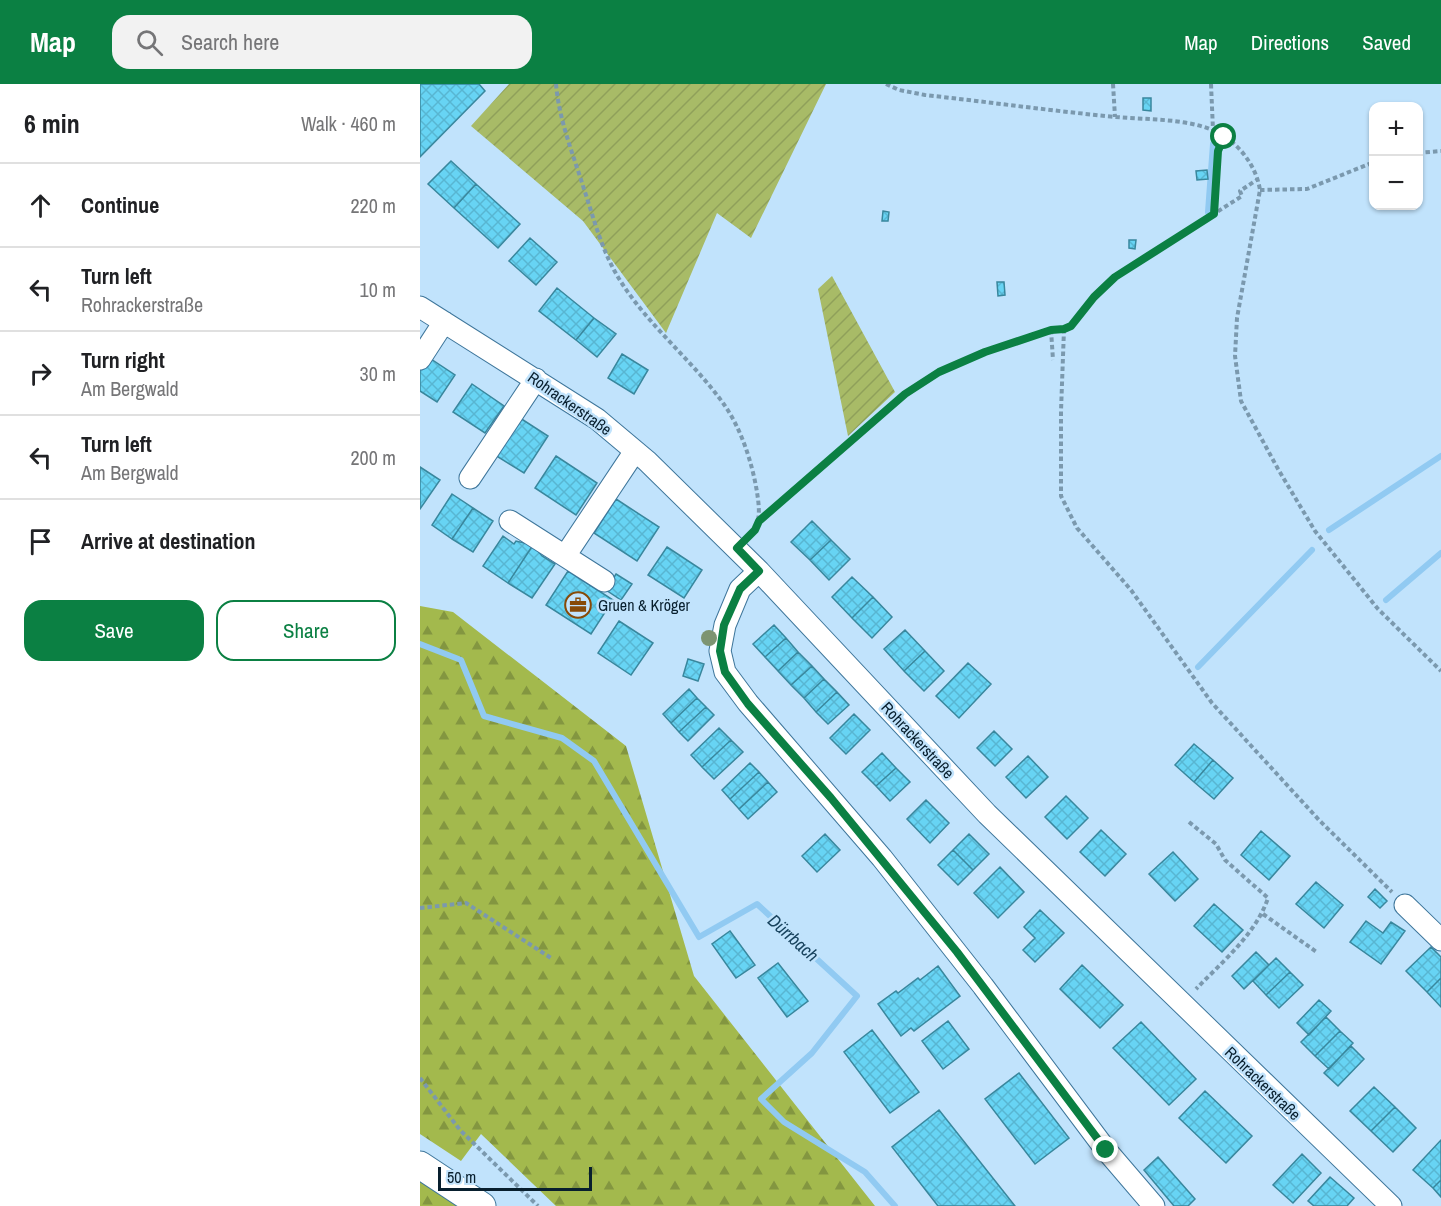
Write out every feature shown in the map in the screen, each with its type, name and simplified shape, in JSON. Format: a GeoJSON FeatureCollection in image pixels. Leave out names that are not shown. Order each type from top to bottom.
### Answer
{"type":"FeatureCollection","features":[{"type":"Feature","properties":{"kind":"main road"},"geometry":{"type":"LineString","coordinates":[[420,1165],[482,1206]]}},
{"type":"Feature","properties":{"kind":"street","name":"Rohrackerstraße"},"geometry":{"type":"LineString","coordinates":[[420,307],[597,419],[635,451],[737,548],[987,814],[1391,1206]]}},
{"type":"Feature","properties":{"kind":"street"},"geometry":{"type":"LineString","coordinates":[[420,359],[444,322]]}},
{"type":"Feature","properties":{"kind":"street"},"geometry":{"type":"LineString","coordinates":[[470,478],[536,379]]}},
{"type":"Feature","properties":{"kind":"street"},"geometry":{"type":"LineString","coordinates":[[565,556],[635,451]]}},
{"type":"Feature","properties":{"kind":"street"},"geometry":{"type":"LineString","coordinates":[[510,521],[604,581]]}},
{"type":"Feature","properties":{"kind":"street"},"geometry":{"type":"LineString","coordinates":[[759,571],[740,589],[724,625],[720,651],[725,672],[748,704],[889,866],[983,986],[1106,1150],[1154,1206]]}},
{"type":"Feature","properties":{"kind":"street"},"geometry":{"type":"LineString","coordinates":[[1405,905],[1441,940]]}},
{"type":"Feature","properties":{"kind":"path"},"geometry":{"type":"LineString","coordinates":[[556,84],[558,109],[603,250],[635,303],[724,406],[740,435],[754,474],[759,502],[759,521],[755,530],[737,548]]}},
{"type":"Feature","properties":{"kind":"path"},"geometry":{"type":"LineString","coordinates":[[886,84],[899,90],[926,95],[1115,117],[1169,120],[1213,130],[1224,137],[1249,161],[1258,179],[1260,190],[1237,318],[1235,356],[1240,401],[1315,531],[1378,609],[1441,671]]}},
{"type":"Feature","properties":{"kind":"path"},"geometry":{"type":"LineString","coordinates":[[1113,84],[1115,117]]}},
{"type":"Feature","properties":{"kind":"path"},"geometry":{"type":"LineString","coordinates":[[1211,84],[1213,130]]}},
{"type":"Feature","properties":{"kind":"path"},"geometry":{"type":"LineString","coordinates":[[1214,214],[1218,151],[1224,137]]}},
{"type":"Feature","properties":{"kind":"path"},"geometry":{"type":"LineString","coordinates":[[1423,153],[1441,151]]}},
{"type":"Feature","properties":{"kind":"path"},"geometry":{"type":"LineString","coordinates":[[1260,190],[1307,189],[1369,164]]}},
{"type":"Feature","properties":{"kind":"path"},"geometry":{"type":"LineString","coordinates":[[759,521],[905,394],[939,372],[976,356],[1051,330],[1071,326],[1094,297],[1115,277],[1242,196],[1240,191],[1258,179]]}},
{"type":"Feature","properties":{"kind":"path"},"geometry":{"type":"LineString","coordinates":[[1064,329],[1061,496],[1077,528],[1131,590],[1212,703],[1319,820],[1405,905]]}},
{"type":"Feature","properties":{"kind":"path"},"geometry":{"type":"LineString","coordinates":[[1051,330],[1053,360]]}},
{"type":"Feature","properties":{"kind":"path"},"geometry":{"type":"LineString","coordinates":[[1182,1005],[1243,940],[1263,914],[1268,898],[1225,860],[1216,844],[1189,822]]}},
{"type":"Feature","properties":{"kind":"path"},"geometry":{"type":"LineString","coordinates":[[420,908],[466,903],[551,958]]}},
{"type":"Feature","properties":{"kind":"path"},"geometry":{"type":"LineString","coordinates":[[1263,914],[1318,953]]}},
{"type":"Feature","properties":{"kind":"path"},"geometry":{"type":"LineString","coordinates":[[420,1078],[460,1130],[538,1206]]}},
{"type":"Feature","properties":{"kind":"green space"},"geometry":{"type":"Polygon","coordinates":[[[509,84],[826,84],[751,238],[717,213],[666,333],[583,221],[471,126],[509,84]]]}},
{"type":"Feature","properties":{"kind":"green space"},"geometry":{"type":"Polygon","coordinates":[[[832,276],[895,392],[848,436],[818,289],[832,276]]]}},
{"type":"Feature","properties":{"kind":"green space"},"geometry":{"type":"Polygon","coordinates":[[[420,606],[453,612],[626,746],[694,976],[875,1206],[556,1206],[481,1134],[461,1161],[420,1134],[420,606]]]}},
{"type":"Feature","properties":{"kind":"green space"},"geometry":{"type":"Polygon","coordinates":[[[420,1182],[422,1182],[457,1206],[420,1206],[420,1182]]]}},
{"type":"Feature","properties":{"kind":"building"},"geometry":{"type":"Polygon","coordinates":[[[420,84],[479,84],[485,91],[420,157],[420,84]]]}},
{"type":"Feature","properties":{"kind":"building"},"geometry":{"type":"Polygon","coordinates":[[[1143,98],[1151,98],[1151,111],[1143,110],[1143,98]]]}},
{"type":"Feature","properties":{"kind":"building"},"geometry":{"type":"Polygon","coordinates":[[[451,161],[476,184],[454,208],[428,184],[451,161]]]}},
{"type":"Feature","properties":{"kind":"building"},"geometry":{"type":"Polygon","coordinates":[[[1207,170],[1208,179],[1197,180],[1196,171],[1207,170]]]}},
{"type":"Feature","properties":{"kind":"building"},"geometry":{"type":"Polygon","coordinates":[[[476,184],[520,224],[498,248],[454,208],[476,184]]]}},
{"type":"Feature","properties":{"kind":"building"},"geometry":{"type":"Polygon","coordinates":[[[883,211],[889,212],[888,221],[882,221],[883,211]]]}},
{"type":"Feature","properties":{"kind":"building"},"geometry":{"type":"Polygon","coordinates":[[[530,238],[557,262],[536,285],[509,261],[530,238]]]}},
{"type":"Feature","properties":{"kind":"building"},"geometry":{"type":"Polygon","coordinates":[[[1129,240],[1136,240],[1135,249],[1129,248],[1129,240]]]}},
{"type":"Feature","properties":{"kind":"building"},"geometry":{"type":"Polygon","coordinates":[[[997,282],[1004,282],[1005,295],[998,296],[997,282]]]}},
{"type":"Feature","properties":{"kind":"building"},"geometry":{"type":"Polygon","coordinates":[[[557,288],[594,318],[576,340],[539,311],[557,288]]]}},
{"type":"Feature","properties":{"kind":"building"},"geometry":{"type":"Polygon","coordinates":[[[594,318],[616,334],[597,357],[576,340],[594,318]]]}},
{"type":"Feature","properties":{"kind":"building"},"geometry":{"type":"Polygon","coordinates":[[[622,354],[648,370],[634,394],[608,378],[622,354]]]}},
{"type":"Feature","properties":{"kind":"building"},"geometry":{"type":"Polygon","coordinates":[[[425,355],[455,375],[437,402],[420,391],[420,363],[425,355]]]}},
{"type":"Feature","properties":{"kind":"building"},"geometry":{"type":"Polygon","coordinates":[[[472,384],[504,406],[485,433],[453,412],[472,384]]]}},
{"type":"Feature","properties":{"kind":"building"},"geometry":{"type":"Polygon","coordinates":[[[520,418],[548,436],[524,473],[495,455],[520,418]]]}},
{"type":"Feature","properties":{"kind":"building"},"geometry":{"type":"Polygon","coordinates":[[[556,456],[597,483],[576,515],[535,488],[556,456]]]}},
{"type":"Feature","properties":{"kind":"building"},"geometry":{"type":"Polygon","coordinates":[[[420,467],[440,480],[420,509],[420,467]]]}},
{"type":"Feature","properties":{"kind":"building"},"geometry":{"type":"Polygon","coordinates":[[[452,494],[473,508],[452,539],[432,525],[452,494]]]}},
{"type":"Feature","properties":{"kind":"building"},"geometry":{"type":"Polygon","coordinates":[[[616,499],[659,527],[637,561],[594,533],[616,499]]]}},
{"type":"Feature","properties":{"kind":"building"},"geometry":{"type":"Polygon","coordinates":[[[473,508],[493,521],[473,552],[452,539],[473,508]]]}},
{"type":"Feature","properties":{"kind":"building"},"geometry":{"type":"Polygon","coordinates":[[[812,521],[831,540],[810,560],[791,542],[812,521]]]}},
{"type":"Feature","properties":{"kind":"building"},"geometry":{"type":"Polygon","coordinates":[[[503,536],[514,544],[516,541],[533,545],[508,583],[483,566],[503,536]]]}},
{"type":"Feature","properties":{"kind":"building"},"geometry":{"type":"Polygon","coordinates":[[[831,540],[850,559],[829,580],[810,560],[831,540]]]}},
{"type":"Feature","properties":{"kind":"building"},"geometry":{"type":"Polygon","coordinates":[[[533,545],[542,556],[555,564],[532,598],[508,583],[533,545]]]}},
{"type":"Feature","properties":{"kind":"building"},"geometry":{"type":"Polygon","coordinates":[[[667,547],[702,570],[684,598],[648,575],[667,547]]]}},
{"type":"Feature","properties":{"kind":"building"},"geometry":{"type":"Polygon","coordinates":[[[568,571],[613,600],[591,634],[546,605],[568,571]]]}},
{"type":"Feature","properties":{"kind":"building"},"geometry":{"type":"Polygon","coordinates":[[[616,574],[632,584],[621,600],[606,590],[616,574]]]}},
{"type":"Feature","properties":{"kind":"building"},"geometry":{"type":"Polygon","coordinates":[[[852,577],[873,597],[852,618],[832,597],[852,577]]]}},
{"type":"Feature","properties":{"kind":"building"},"geometry":{"type":"Polygon","coordinates":[[[873,597],[892,617],[872,638],[852,618],[873,597]]]}},
{"type":"Feature","properties":{"kind":"building"},"geometry":{"type":"Polygon","coordinates":[[[619,621],[653,643],[631,675],[598,653],[619,621]]]}},
{"type":"Feature","properties":{"kind":"building"},"geometry":{"type":"Polygon","coordinates":[[[774,625],[786,638],[765,657],[753,644],[774,625]]]}},
{"type":"Feature","properties":{"kind":"building"},"geometry":{"type":"Polygon","coordinates":[[[905,630],[925,651],[904,671],[884,649],[905,630]]]}},
{"type":"Feature","properties":{"kind":"building"},"geometry":{"type":"Polygon","coordinates":[[[786,638],[798,652],[778,671],[765,657],[786,638]]]}},
{"type":"Feature","properties":{"kind":"building"},"geometry":{"type":"Polygon","coordinates":[[[925,651],[944,671],[924,691],[904,671],[925,651]]]}},
{"type":"Feature","properties":{"kind":"building"},"geometry":{"type":"Polygon","coordinates":[[[798,652],[812,666],[791,685],[778,671],[798,652]]]}},
{"type":"Feature","properties":{"kind":"building"},"geometry":{"type":"Polygon","coordinates":[[[688,659],[704,664],[698,681],[683,676],[688,659]]]}},
{"type":"Feature","properties":{"kind":"building"},"geometry":{"type":"Polygon","coordinates":[[[968,663],[991,684],[959,718],[936,696],[968,663]]]}},
{"type":"Feature","properties":{"kind":"building"},"geometry":{"type":"Polygon","coordinates":[[[812,666],[824,679],[804,698],[791,685],[812,666]]]}},
{"type":"Feature","properties":{"kind":"building"},"geometry":{"type":"Polygon","coordinates":[[[824,679],[837,692],[816,712],[804,698],[824,679]]]}},
{"type":"Feature","properties":{"kind":"building"},"geometry":{"type":"Polygon","coordinates":[[[689,689],[697,698],[671,723],[663,714],[689,689]]]}},
{"type":"Feature","properties":{"kind":"building"},"geometry":{"type":"Polygon","coordinates":[[[837,692],[849,705],[828,724],[816,712],[837,692]]]}},
{"type":"Feature","properties":{"kind":"building"},"geometry":{"type":"Polygon","coordinates":[[[697,698],[706,707],[679,732],[671,723],[697,698]]]}},
{"type":"Feature","properties":{"kind":"building"},"geometry":{"type":"Polygon","coordinates":[[[706,707],[714,715],[688,741],[679,732],[706,707]]]}},
{"type":"Feature","properties":{"kind":"building"},"geometry":{"type":"Polygon","coordinates":[[[854,714],[870,730],[846,754],[830,738],[854,714]]]}},
{"type":"Feature","properties":{"kind":"building"},"geometry":{"type":"Polygon","coordinates":[[[719,728],[731,740],[702,767],[691,755],[719,728]]]}},
{"type":"Feature","properties":{"kind":"building"},"geometry":{"type":"Polygon","coordinates":[[[994,731],[1012,749],[995,766],[977,748],[994,731]]]}},
{"type":"Feature","properties":{"kind":"building"},"geometry":{"type":"Polygon","coordinates":[[[731,740],[743,752],[714,779],[702,767],[731,740]]]}},
{"type":"Feature","properties":{"kind":"building"},"geometry":{"type":"Polygon","coordinates":[[[1194,744],[1213,760],[1194,782],[1175,765],[1194,744]]]}},
{"type":"Feature","properties":{"kind":"building"},"geometry":{"type":"Polygon","coordinates":[[[882,753],[896,768],[876,786],[862,772],[882,753]]]}},
{"type":"Feature","properties":{"kind":"building"},"geometry":{"type":"Polygon","coordinates":[[[1028,756],[1048,777],[1026,798],[1006,777],[1028,756]]]}},
{"type":"Feature","properties":{"kind":"building"},"geometry":{"type":"Polygon","coordinates":[[[1213,760],[1233,778],[1214,799],[1194,782],[1213,760]]]}},
{"type":"Feature","properties":{"kind":"building"},"geometry":{"type":"Polygon","coordinates":[[[750,763],[759,772],[730,799],[722,790],[750,763]]]}},
{"type":"Feature","properties":{"kind":"building"},"geometry":{"type":"Polygon","coordinates":[[[896,768],[910,782],[890,801],[876,786],[896,768]]]}},
{"type":"Feature","properties":{"kind":"building"},"geometry":{"type":"Polygon","coordinates":[[[759,772],[768,782],[739,809],[730,799],[759,772]]]}},
{"type":"Feature","properties":{"kind":"building"},"geometry":{"type":"Polygon","coordinates":[[[768,782],[777,792],[748,819],[739,809],[768,782]]]}},
{"type":"Feature","properties":{"kind":"building"},"geometry":{"type":"Polygon","coordinates":[[[1066,796],[1088,818],[1067,839],[1045,817],[1066,796]]]}},
{"type":"Feature","properties":{"kind":"building"},"geometry":{"type":"Polygon","coordinates":[[[926,800],[949,823],[930,843],[907,819],[926,800]]]}},
{"type":"Feature","properties":{"kind":"building"},"geometry":{"type":"Polygon","coordinates":[[[1101,830],[1126,854],[1105,876],[1080,852],[1101,830]]]}},
{"type":"Feature","properties":{"kind":"building"},"geometry":{"type":"Polygon","coordinates":[[[1261,831],[1290,856],[1269,880],[1241,855],[1261,831]]]}},
{"type":"Feature","properties":{"kind":"building"},"geometry":{"type":"Polygon","coordinates":[[[825,834],[840,850],[817,872],[802,856],[825,834]]]}},
{"type":"Feature","properties":{"kind":"building"},"geometry":{"type":"Polygon","coordinates":[[[969,834],[989,854],[973,870],[953,850],[969,834]]]}},
{"type":"Feature","properties":{"kind":"building"},"geometry":{"type":"Polygon","coordinates":[[[953,850],[973,870],[958,885],[938,865],[953,850]]]}},
{"type":"Feature","properties":{"kind":"building"},"geometry":{"type":"Polygon","coordinates":[[[1173,852],[1198,879],[1175,901],[1149,874],[1173,852]]]}},
{"type":"Feature","properties":{"kind":"building"},"geometry":{"type":"Polygon","coordinates":[[[1000,867],[1024,892],[998,918],[974,893],[1000,867]]]}},
{"type":"Feature","properties":{"kind":"building"},"geometry":{"type":"Polygon","coordinates":[[[1316,882],[1343,905],[1324,928],[1296,904],[1316,882]]]}},
{"type":"Feature","properties":{"kind":"building"},"geometry":{"type":"Polygon","coordinates":[[[1375,889],[1387,901],[1380,908],[1368,897],[1375,889]]]}},
{"type":"Feature","properties":{"kind":"building"},"geometry":{"type":"Polygon","coordinates":[[[1214,904],[1243,930],[1222,952],[1194,926],[1214,904]]]}},
{"type":"Feature","properties":{"kind":"building"},"geometry":{"type":"Polygon","coordinates":[[[1040,910],[1064,933],[1035,962],[1023,950],[1035,938],[1024,927],[1040,910]]]}},
{"type":"Feature","properties":{"kind":"building"},"geometry":{"type":"Polygon","coordinates":[[[1366,921],[1383,933],[1391,922],[1405,931],[1381,964],[1350,942],[1366,921]]]}},
{"type":"Feature","properties":{"kind":"building"},"geometry":{"type":"Polygon","coordinates":[[[730,931],[755,965],[736,978],[712,944],[730,931]]]}},
{"type":"Feature","properties":{"kind":"building"},"geometry":{"type":"Polygon","coordinates":[[[1431,947],[1441,957],[1441,978],[1427,992],[1406,971],[1431,947]]]}},
{"type":"Feature","properties":{"kind":"building"},"geometry":{"type":"Polygon","coordinates":[[[1256,952],[1269,965],[1244,989],[1232,976],[1256,952]]]}},
{"type":"Feature","properties":{"kind":"building"},"geometry":{"type":"Polygon","coordinates":[[[1276,958],[1290,972],[1266,995],[1253,981],[1276,958]]]}},
{"type":"Feature","properties":{"kind":"building"},"geometry":{"type":"Polygon","coordinates":[[[778,963],[808,1001],[787,1017],[758,978],[778,963]]]}},
{"type":"Feature","properties":{"kind":"building"},"geometry":{"type":"Polygon","coordinates":[[[1082,965],[1123,1005],[1100,1028],[1060,989],[1082,965]]]}},
{"type":"Feature","properties":{"kind":"building"},"geometry":{"type":"Polygon","coordinates":[[[938,966],[960,996],[914,1031],[911,1028],[901,1036],[878,1004],[918,978],[920,980],[938,966]]]}},
{"type":"Feature","properties":{"kind":"building"},"geometry":{"type":"Polygon","coordinates":[[[1290,972],[1303,985],[1279,1008],[1266,995],[1290,972]]]}},
{"type":"Feature","properties":{"kind":"building"},"geometry":{"type":"Polygon","coordinates":[[[1441,978],[1441,1007],[1427,992],[1441,978]]]}},
{"type":"Feature","properties":{"kind":"building"},"geometry":{"type":"Polygon","coordinates":[[[1319,1000],[1331,1011],[1309,1035],[1297,1023],[1319,1000]]]}},
{"type":"Feature","properties":{"kind":"building"},"geometry":{"type":"Polygon","coordinates":[[[1326,1017],[1340,1031],[1315,1056],[1301,1042],[1326,1017]]]}},
{"type":"Feature","properties":{"kind":"building"},"geometry":{"type":"Polygon","coordinates":[[[948,1021],[969,1049],[943,1069],[922,1041],[948,1021]]]}},
{"type":"Feature","properties":{"kind":"building"},"geometry":{"type":"Polygon","coordinates":[[[1141,1022],[1196,1079],[1169,1105],[1113,1048],[1141,1022]]]}},
{"type":"Feature","properties":{"kind":"building"},"geometry":{"type":"Polygon","coordinates":[[[872,1030],[919,1092],[890,1113],[844,1052],[872,1030]]]}},
{"type":"Feature","properties":{"kind":"building"},"geometry":{"type":"Polygon","coordinates":[[[1340,1031],[1353,1043],[1329,1069],[1315,1056],[1340,1031]]]}},
{"type":"Feature","properties":{"kind":"building"},"geometry":{"type":"Polygon","coordinates":[[[1351,1046],[1364,1059],[1338,1086],[1324,1073],[1351,1046]]]}},
{"type":"Feature","properties":{"kind":"building"},"geometry":{"type":"Polygon","coordinates":[[[1019,1073],[1069,1138],[1035,1164],[985,1099],[1019,1073]]]}},
{"type":"Feature","properties":{"kind":"building"},"geometry":{"type":"Polygon","coordinates":[[[1374,1087],[1395,1107],[1371,1131],[1350,1111],[1374,1087]]]}},
{"type":"Feature","properties":{"kind":"building"},"geometry":{"type":"Polygon","coordinates":[[[1205,1091],[1252,1136],[1226,1163],[1179,1118],[1205,1091]]]}},
{"type":"Feature","properties":{"kind":"building"},"geometry":{"type":"Polygon","coordinates":[[[1395,1107],[1416,1128],[1393,1152],[1371,1131],[1395,1107]]]}},
{"type":"Feature","properties":{"kind":"building"},"geometry":{"type":"Polygon","coordinates":[[[939,1110],[1015,1206],[938,1206],[892,1147],[939,1110]]]}},
{"type":"Feature","properties":{"kind":"building"},"geometry":{"type":"Polygon","coordinates":[[[1441,1140],[1441,1180],[1433,1188],[1413,1170],[1441,1140]]]}},
{"type":"Feature","properties":{"kind":"building"},"geometry":{"type":"Polygon","coordinates":[[[1302,1154],[1321,1173],[1293,1203],[1273,1185],[1302,1154]]]}},
{"type":"Feature","properties":{"kind":"building"},"geometry":{"type":"Polygon","coordinates":[[[1158,1157],[1195,1199],[1188,1206],[1174,1206],[1144,1170],[1158,1157]]]}},
{"type":"Feature","properties":{"kind":"building"},"geometry":{"type":"Polygon","coordinates":[[[1330,1177],[1354,1198],[1347,1206],[1314,1206],[1308,1201],[1330,1177]]]}},
{"type":"Feature","properties":{"kind":"building"},"geometry":{"type":"Polygon","coordinates":[[[1441,1180],[1441,1197],[1433,1188],[1441,1180]]]}},
{"type":"Feature","properties":{"kind":"waterway"},"geometry":{"type":"LineString","coordinates":[[1208,212],[1213,144]]}},
{"type":"Feature","properties":{"kind":"waterway"},"geometry":{"type":"LineString","coordinates":[[1329,530],[1441,456]]}},
{"type":"Feature","properties":{"kind":"waterway"},"geometry":{"type":"LineString","coordinates":[[1198,667],[1312,550]]}},
{"type":"Feature","properties":{"kind":"waterway"},"geometry":{"type":"LineString","coordinates":[[1386,600],[1441,553]]}},
{"type":"Feature","properties":{"kind":"waterway","name":"Dürrbach"},"geometry":{"type":"LineString","coordinates":[[420,644],[461,660],[484,716],[562,738],[594,761],[699,937],[757,904],[857,996],[812,1053],[761,1099],[784,1122],[865,1172],[895,1206]]}},
{"type":"Feature","properties":{"kind":"place","name":"Gruen & Kröger"},"geometry":{"type":"Point","coordinates":[578,605]}},
{"type":"Feature","properties":{"kind":"route"},"geometry":{"type":"LineString","coordinates":[[1106,1150],[983,986],[882,858],[748,704],[725,672],[720,651],[724,625],[740,589],[759,571],[737,548],[755,530],[759,521],[905,394],[939,372],[985,352],[1051,330],[1071,326],[1094,297],[1115,277],[1214,214],[1218,151],[1224,137]]}}]}
